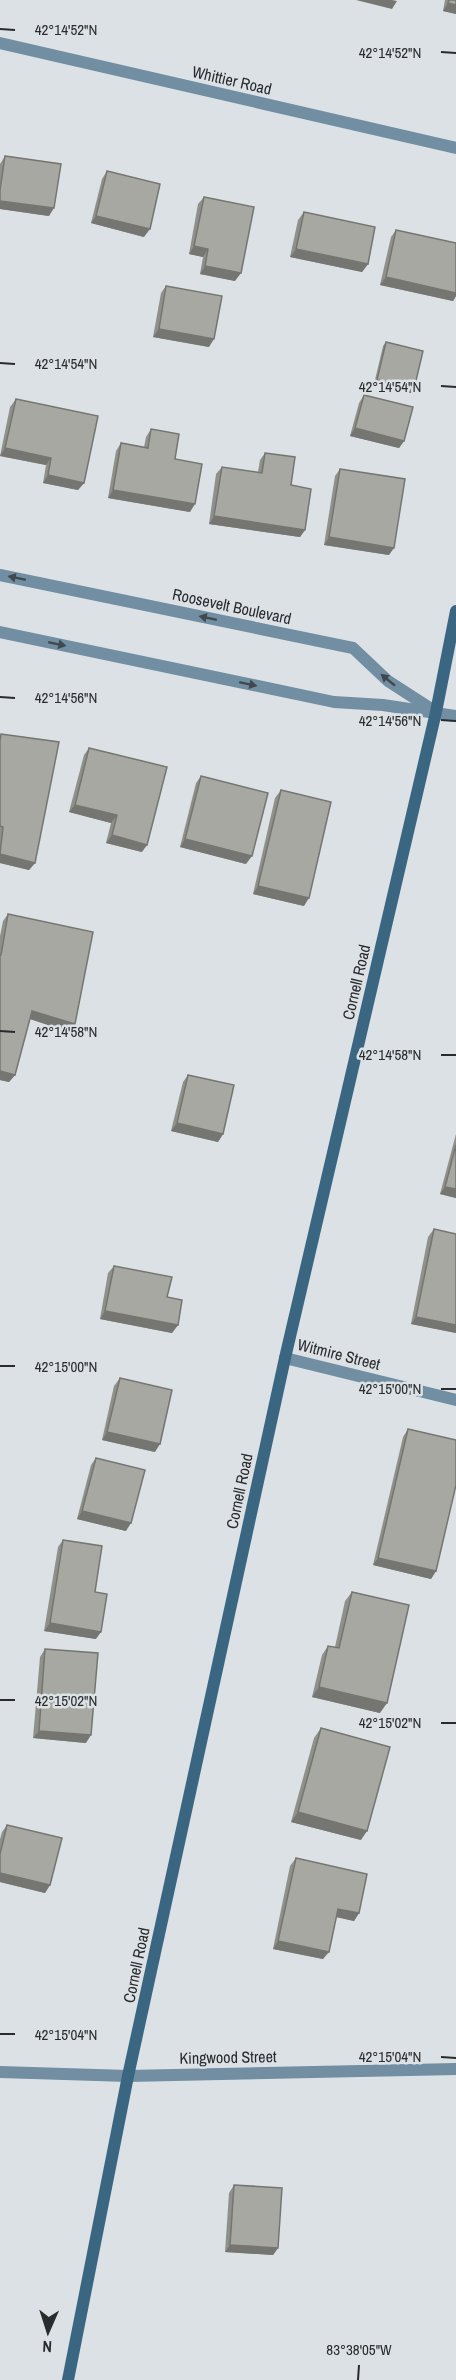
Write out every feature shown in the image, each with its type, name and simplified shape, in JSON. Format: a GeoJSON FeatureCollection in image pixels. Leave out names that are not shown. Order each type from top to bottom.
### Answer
{"type":"FeatureCollection","features":[{"type":"Feature","properties":{"kind":"street","name":"Whittier Road"},"geometry":{"type":"LineString","coordinates":[[0,43],[456,148]]}},
{"type":"Feature","properties":{"kind":"street","name":"Roosevelt Boulevard"},"geometry":{"type":"LineString","coordinates":[[0,575],[353,648],[388,681],[436,712]]}},
{"type":"Feature","properties":{"kind":"street","name":"Cornell Road"},"geometry":{"type":"LineString","coordinates":[[68,2380],[128,2076],[285,1358],[436,712],[456,611]]}},
{"type":"Feature","properties":{"kind":"street","name":"Roosevelt Boulevard"},"geometry":{"type":"LineString","coordinates":[[0,632],[334,702],[383,705],[456,716]]}},
{"type":"Feature","properties":{"kind":"street","name":"Witmire Street"},"geometry":{"type":"LineString","coordinates":[[285,1358],[456,1400]]}},
{"type":"Feature","properties":{"kind":"street","name":"Kingwood Street"},"geometry":{"type":"LineString","coordinates":[[0,2072],[128,2076],[456,2069]]}},
{"type":"Feature","properties":{"kind":"building"},"geometry":{"type":"Polygon","coordinates":[[[449,0],[456,0],[456,5],[448,3],[449,0]]]}},
{"type":"Feature","properties":{"kind":"building"},"geometry":{"type":"Polygon","coordinates":[[[5,156],[61,164],[54,208],[0,201],[5,156]]]}},
{"type":"Feature","properties":{"kind":"building"},"geometry":{"type":"Polygon","coordinates":[[[107,171],[160,184],[150,229],[96,216],[107,171]]]}},
{"type":"Feature","properties":{"kind":"building"},"geometry":{"type":"Polygon","coordinates":[[[204,197],[254,207],[241,273],[205,266],[208,249],[194,246],[204,197]]]}},
{"type":"Feature","properties":{"kind":"building"},"geometry":{"type":"Polygon","coordinates":[[[304,212],[375,227],[368,264],[296,249],[304,212]]]}},
{"type":"Feature","properties":{"kind":"building"},"geometry":{"type":"Polygon","coordinates":[[[396,230],[456,243],[456,293],[386,277],[396,230]]]}},
{"type":"Feature","properties":{"kind":"building"},"geometry":{"type":"Polygon","coordinates":[[[166,286],[222,296],[214,339],[159,329],[166,286]]]}},
{"type":"Feature","properties":{"kind":"building"},"geometry":{"type":"Polygon","coordinates":[[[386,342],[423,351],[414,389],[377,380],[386,342]]]}},
{"type":"Feature","properties":{"kind":"building"},"geometry":{"type":"Polygon","coordinates":[[[364,395],[413,407],[404,441],[355,428],[364,395]]]}},
{"type":"Feature","properties":{"kind":"building"},"geometry":{"type":"Polygon","coordinates":[[[16,399],[98,416],[84,483],[48,475],[51,458],[5,448],[16,399]]]}},
{"type":"Feature","properties":{"kind":"building"},"geometry":{"type":"Polygon","coordinates":[[[151,429],[179,434],[175,459],[202,464],[195,504],[113,490],[121,443],[148,448],[151,429]]]}},
{"type":"Feature","properties":{"kind":"building"},"geometry":{"type":"Polygon","coordinates":[[[265,453],[295,457],[291,485],[311,489],[305,530],[214,516],[222,467],[262,473],[265,453]]]}},
{"type":"Feature","properties":{"kind":"building"},"geometry":{"type":"Polygon","coordinates":[[[340,469],[405,479],[394,548],[329,537],[340,469]]]}},
{"type":"Feature","properties":{"kind":"building"},"geometry":{"type":"Polygon","coordinates":[[[1,734],[59,742],[35,863],[0,854],[3,827],[0,826],[1,734]]]}},
{"type":"Feature","properties":{"kind":"building"},"geometry":{"type":"Polygon","coordinates":[[[89,748],[167,767],[147,845],[112,835],[117,815],[75,805],[89,748]]]}},
{"type":"Feature","properties":{"kind":"building"},"geometry":{"type":"Polygon","coordinates":[[[201,776],[268,793],[252,856],[185,839],[201,776]]]}},
{"type":"Feature","properties":{"kind":"building"},"geometry":{"type":"Polygon","coordinates":[[[281,790],[331,802],[309,898],[258,886],[281,790]]]}},
{"type":"Feature","properties":{"kind":"building"},"geometry":{"type":"Polygon","coordinates":[[[8,914],[93,932],[75,1024],[32,1011],[15,1075],[0,1071],[0,955],[8,914]]]}},
{"type":"Feature","properties":{"kind":"building"},"geometry":{"type":"Polygon","coordinates":[[[188,1075],[234,1085],[223,1134],[177,1123],[188,1075]]]}},
{"type":"Feature","properties":{"kind":"building"},"geometry":{"type":"Polygon","coordinates":[[[456,1145],[456,1189],[445,1187],[456,1145]]]}},
{"type":"Feature","properties":{"kind":"building"},"geometry":{"type":"Polygon","coordinates":[[[434,1229],[456,1234],[456,1325],[416,1317],[434,1229]]]}},
{"type":"Feature","properties":{"kind":"building"},"geometry":{"type":"Polygon","coordinates":[[[114,1266],[172,1277],[167,1297],[182,1300],[178,1325],[105,1311],[114,1266]]]}},
{"type":"Feature","properties":{"kind":"building"},"geometry":{"type":"Polygon","coordinates":[[[120,1378],[172,1390],[160,1444],[107,1432],[120,1378]]]}},
{"type":"Feature","properties":{"kind":"building"},"geometry":{"type":"Polygon","coordinates":[[[408,1429],[456,1440],[456,1485],[436,1571],[378,1558],[408,1429]]]}},
{"type":"Feature","properties":{"kind":"building"},"geometry":{"type":"Polygon","coordinates":[[[96,1458],[145,1470],[131,1523],[82,1511],[96,1458]]]}},
{"type":"Feature","properties":{"kind":"building"},"geometry":{"type":"Polygon","coordinates":[[[63,1540],[102,1546],[95,1592],[107,1594],[101,1632],[50,1623],[63,1540]]]}},
{"type":"Feature","properties":{"kind":"building"},"geometry":{"type":"Polygon","coordinates":[[[352,1592],[409,1605],[387,1703],[319,1687],[328,1646],[339,1648],[352,1592]]]}},
{"type":"Feature","properties":{"kind":"building"},"geometry":{"type":"Polygon","coordinates":[[[45,1649],[98,1653],[91,1735],[39,1731],[45,1649]]]}},
{"type":"Feature","properties":{"kind":"building"},"geometry":{"type":"Polygon","coordinates":[[[321,1728],[390,1747],[367,1831],[298,1812],[321,1728]]]}},
{"type":"Feature","properties":{"kind":"building"},"geometry":{"type":"Polygon","coordinates":[[[7,1825],[62,1838],[50,1885],[0,1873],[0,1854],[7,1825]]]}},
{"type":"Feature","properties":{"kind":"building"},"geometry":{"type":"Polygon","coordinates":[[[296,1858],[367,1874],[359,1913],[338,1909],[329,1952],[278,1941],[296,1858]]]}},
{"type":"Feature","properties":{"kind":"building"},"geometry":{"type":"Polygon","coordinates":[[[234,2185],[282,2188],[278,2248],[230,2245],[234,2185]]]}}]}
